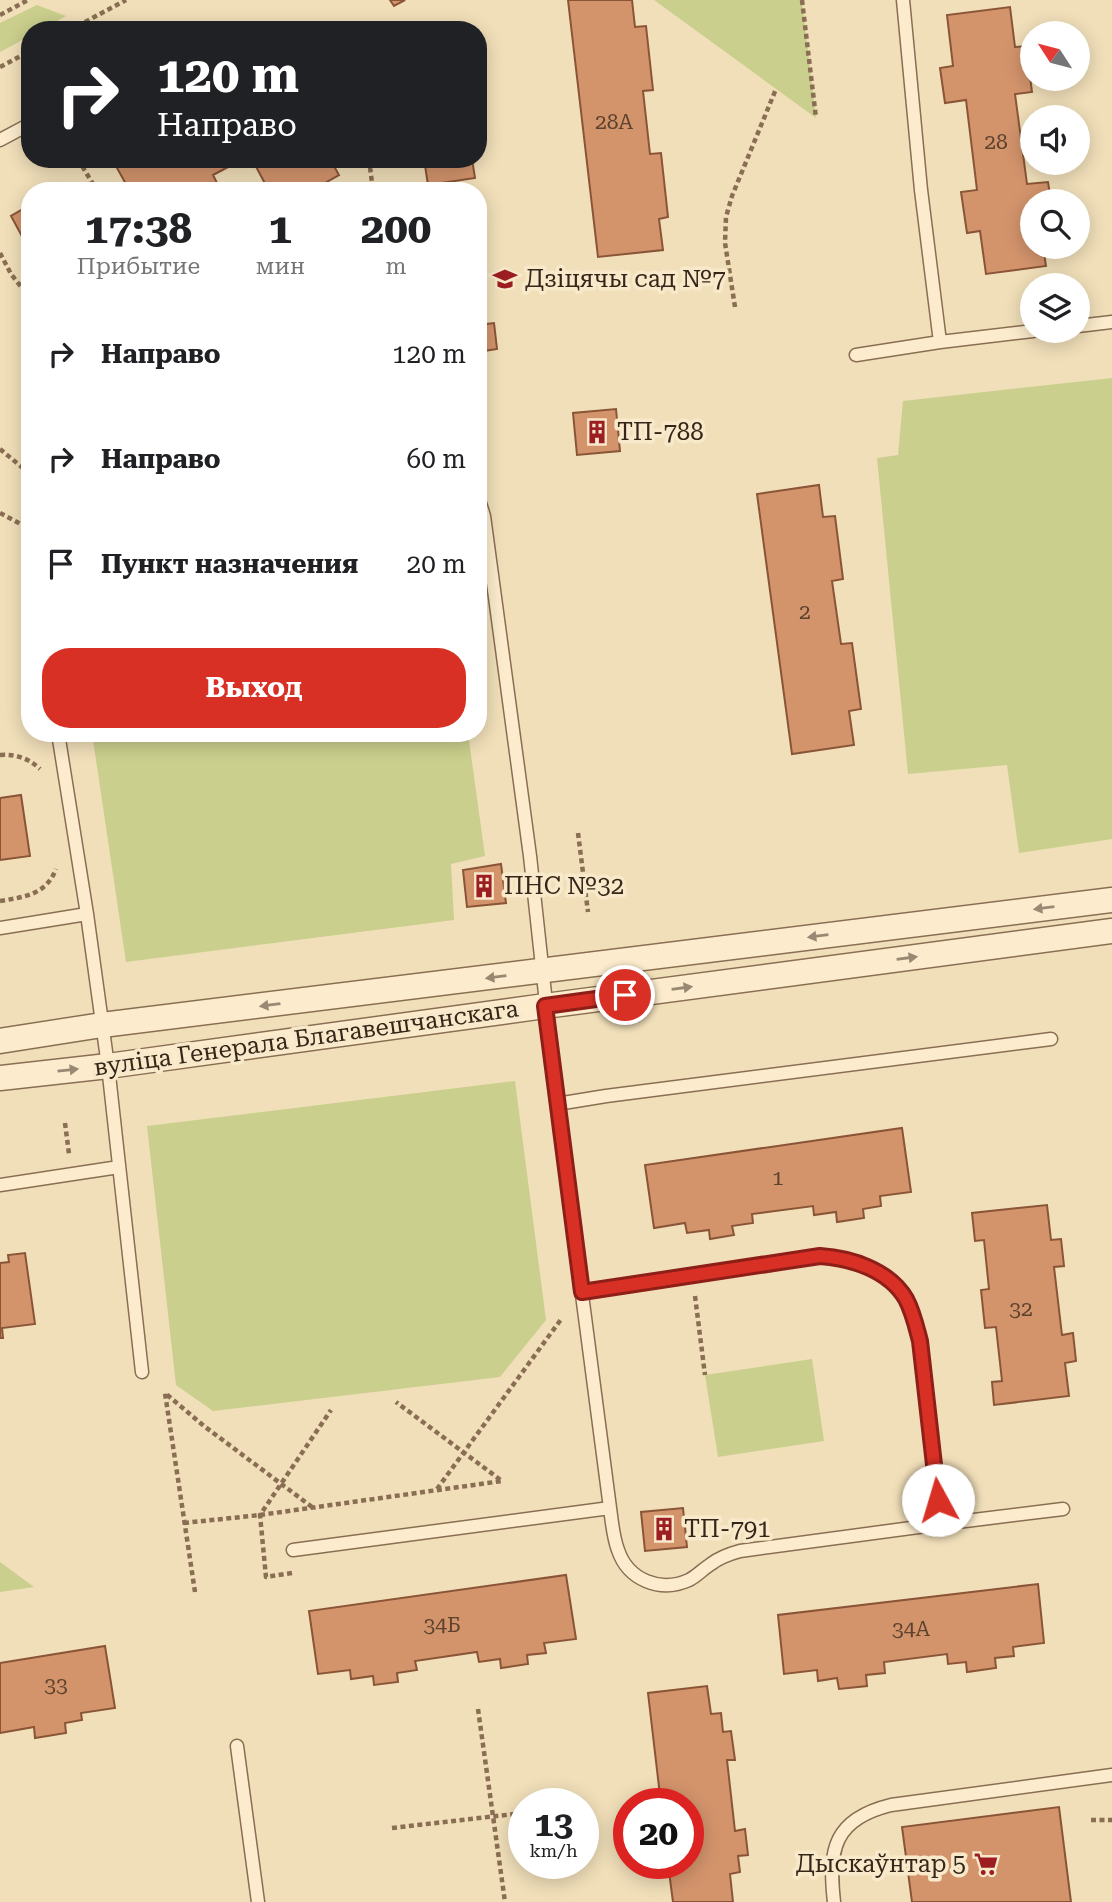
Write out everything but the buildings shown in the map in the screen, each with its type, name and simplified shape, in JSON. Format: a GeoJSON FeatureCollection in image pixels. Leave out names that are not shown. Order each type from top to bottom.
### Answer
{"type":"FeatureCollection","features":[{"type":"Feature","properties":{"kind":"street"},"geometry":{"type":"LineString","coordinates":[[0,1041],[102,1025],[1112,900]]}},
{"type":"Feature","properties":{"kind":"street","name":"вуліца Генерала Благавешчанскага"},"geometry":{"type":"LineString","coordinates":[[0,1078],[107,1066],[1112,931]]}},
{"type":"Feature","properties":{"kind":"lane"},"geometry":{"type":"LineString","coordinates":[[903,0],[921,190],[940,342]]}},
{"type":"Feature","properties":{"kind":"lane"},"geometry":{"type":"LineString","coordinates":[[0,140],[21,129]]}},
{"type":"Feature","properties":{"kind":"lane"},"geometry":{"type":"LineString","coordinates":[[1090,324],[1112,321]]}},
{"type":"Feature","properties":{"kind":"lane"},"geometry":{"type":"LineString","coordinates":[[856,355],[1020,333]]}},
{"type":"Feature","properties":{"kind":"lane"},"geometry":{"type":"LineString","coordinates":[[487,538],[528,843],[557,1104],[610,1508],[617,1549],[623,1561],[639,1578],[650,1583],[677,1584],[689,1580],[716,1560],[740,1551],[1063,1509]]}},
{"type":"Feature","properties":{"kind":"lane"},"geometry":{"type":"LineString","coordinates":[[59,742],[102,1025],[142,1372]]}},
{"type":"Feature","properties":{"kind":"lane"},"geometry":{"type":"LineString","coordinates":[[0,928],[87,914]]}},
{"type":"Feature","properties":{"kind":"lane"},"geometry":{"type":"LineString","coordinates":[[557,1104],[1051,1039]]}},
{"type":"Feature","properties":{"kind":"lane"},"geometry":{"type":"LineString","coordinates":[[0,1185],[120,1167]]}},
{"type":"Feature","properties":{"kind":"lane"},"geometry":{"type":"LineString","coordinates":[[582,1292],[820,1256],[839,1258],[876,1272],[893,1283],[905,1298],[920,1341],[941,1524]]}},
{"type":"Feature","properties":{"kind":"lane"},"geometry":{"type":"LineString","coordinates":[[293,1550],[610,1508]]}},
{"type":"Feature","properties":{"kind":"lane"},"geometry":{"type":"LineString","coordinates":[[237,1746],[258,1902]]}},
{"type":"Feature","properties":{"kind":"lane"},"geometry":{"type":"LineString","coordinates":[[834,1902],[831,1868],[834,1852],[848,1825],[860,1815],[904,1803],[1112,1775]]}},
{"type":"Feature","properties":{"kind":"path"},"geometry":{"type":"LineString","coordinates":[[0,15],[27,0]]}},
{"type":"Feature","properties":{"kind":"path"},"geometry":{"type":"LineString","coordinates":[[88,21],[126,0]]}},
{"type":"Feature","properties":{"kind":"path"},"geometry":{"type":"LineString","coordinates":[[802,0],[816,118]]}},
{"type":"Feature","properties":{"kind":"path"},"geometry":{"type":"LineString","coordinates":[[0,67],[21,56]]}},
{"type":"Feature","properties":{"kind":"path"},"geometry":{"type":"LineString","coordinates":[[735,307],[725,243],[726,217],[776,89]]}},
{"type":"Feature","properties":{"kind":"path"},"geometry":{"type":"LineString","coordinates":[[0,253],[21,287]]}},
{"type":"Feature","properties":{"kind":"path"},"geometry":{"type":"LineString","coordinates":[[0,449],[21,466]]}},
{"type":"Feature","properties":{"kind":"path"},"geometry":{"type":"LineString","coordinates":[[0,513],[21,524]]}},
{"type":"Feature","properties":{"kind":"path"},"geometry":{"type":"LineString","coordinates":[[0,754],[21,756],[42,770]]}},
{"type":"Feature","properties":{"kind":"path"},"geometry":{"type":"LineString","coordinates":[[578,833],[588,912]]}},
{"type":"Feature","properties":{"kind":"path"},"geometry":{"type":"LineString","coordinates":[[0,901],[36,893],[51,880],[58,864]]}},
{"type":"Feature","properties":{"kind":"path"},"geometry":{"type":"LineString","coordinates":[[693,1275],[705,1375]]}},
{"type":"Feature","properties":{"kind":"path"},"geometry":{"type":"LineString","coordinates":[[436,1490],[566,1312]]}},
{"type":"Feature","properties":{"kind":"path"},"geometry":{"type":"LineString","coordinates":[[195,1592],[165,1393],[204,1426],[312,1507]]}},
{"type":"Feature","properties":{"kind":"path"},"geometry":{"type":"LineString","coordinates":[[184,1523],[502,1481],[396,1402]]}},
{"type":"Feature","properties":{"kind":"path"},"geometry":{"type":"LineString","coordinates":[[266,1577],[260,1515],[331,1410]]}},
{"type":"Feature","properties":{"kind":"path"},"geometry":{"type":"LineString","coordinates":[[478,1709],[505,1902]]}},
{"type":"Feature","properties":{"kind":"path"},"geometry":{"type":"LineString","coordinates":[[392,1828],[508,1815]]}},
{"type":"Feature","properties":{"kind":"path"},"geometry":{"type":"LineString","coordinates":[[1091,1820],[1112,1820]]}},
{"type":"Feature","properties":{"kind":"green space"},"geometry":{"type":"Polygon","coordinates":[[[654,0],[802,0],[816,118],[654,0]]]}},
{"type":"Feature","properties":{"kind":"green space"},"geometry":{"type":"Polygon","coordinates":[[[37,5],[66,16],[57,21],[21,21],[21,41],[0,52],[0,23],[37,5]]]}},
{"type":"Feature","properties":{"kind":"green space"},"geometry":{"type":"Polygon","coordinates":[[[1112,378],[1112,839],[1019,853],[1007,765],[908,774],[877,458],[898,455],[903,401],[1112,378]]]}},
{"type":"Feature","properties":{"kind":"green space"},"geometry":{"type":"Polygon","coordinates":[[[93,742],[469,742],[485,856],[451,864],[454,920],[126,962],[93,742]]]}},
{"type":"Feature","properties":{"kind":"green space"},"geometry":{"type":"Polygon","coordinates":[[[515,1081],[546,1320],[500,1377],[213,1411],[176,1385],[147,1126],[515,1081]]]}},
{"type":"Feature","properties":{"kind":"green space"},"geometry":{"type":"Polygon","coordinates":[[[812,1359],[824,1441],[718,1457],[705,1375],[812,1359]]]}},
{"type":"Feature","properties":{"kind":"green space"},"geometry":{"type":"Polygon","coordinates":[[[0,1562],[34,1587],[0,1592],[0,1562]]]}},
{"type":"Feature","properties":{"kind":"place","name":"Дзіцячы сад №7"},"geometry":{"type":"Point","coordinates":[505,279]}},
{"type":"Feature","properties":{"kind":"place","name":"ТП-788"},"geometry":{"type":"Point","coordinates":[597,432]}},
{"type":"Feature","properties":{"kind":"place","name":"ПНС №32"},"geometry":{"type":"Point","coordinates":[484,886]}},
{"type":"Feature","properties":{"kind":"place","name":"ТП-791"},"geometry":{"type":"Point","coordinates":[664,1529]}},
{"type":"Feature","properties":{"kind":"place","name":"Дыскаўнтар 5"},"geometry":{"type":"Point","coordinates":[986,1864]}},
{"type":"Feature","properties":{"kind":"route"},"geometry":{"type":"LineString","coordinates":[[625,995],[545,1006],[582,1292],[820,1256],[839,1258],[876,1272],[893,1283],[905,1298],[914,1318],[920,1341],[938,1500]]}}]}
